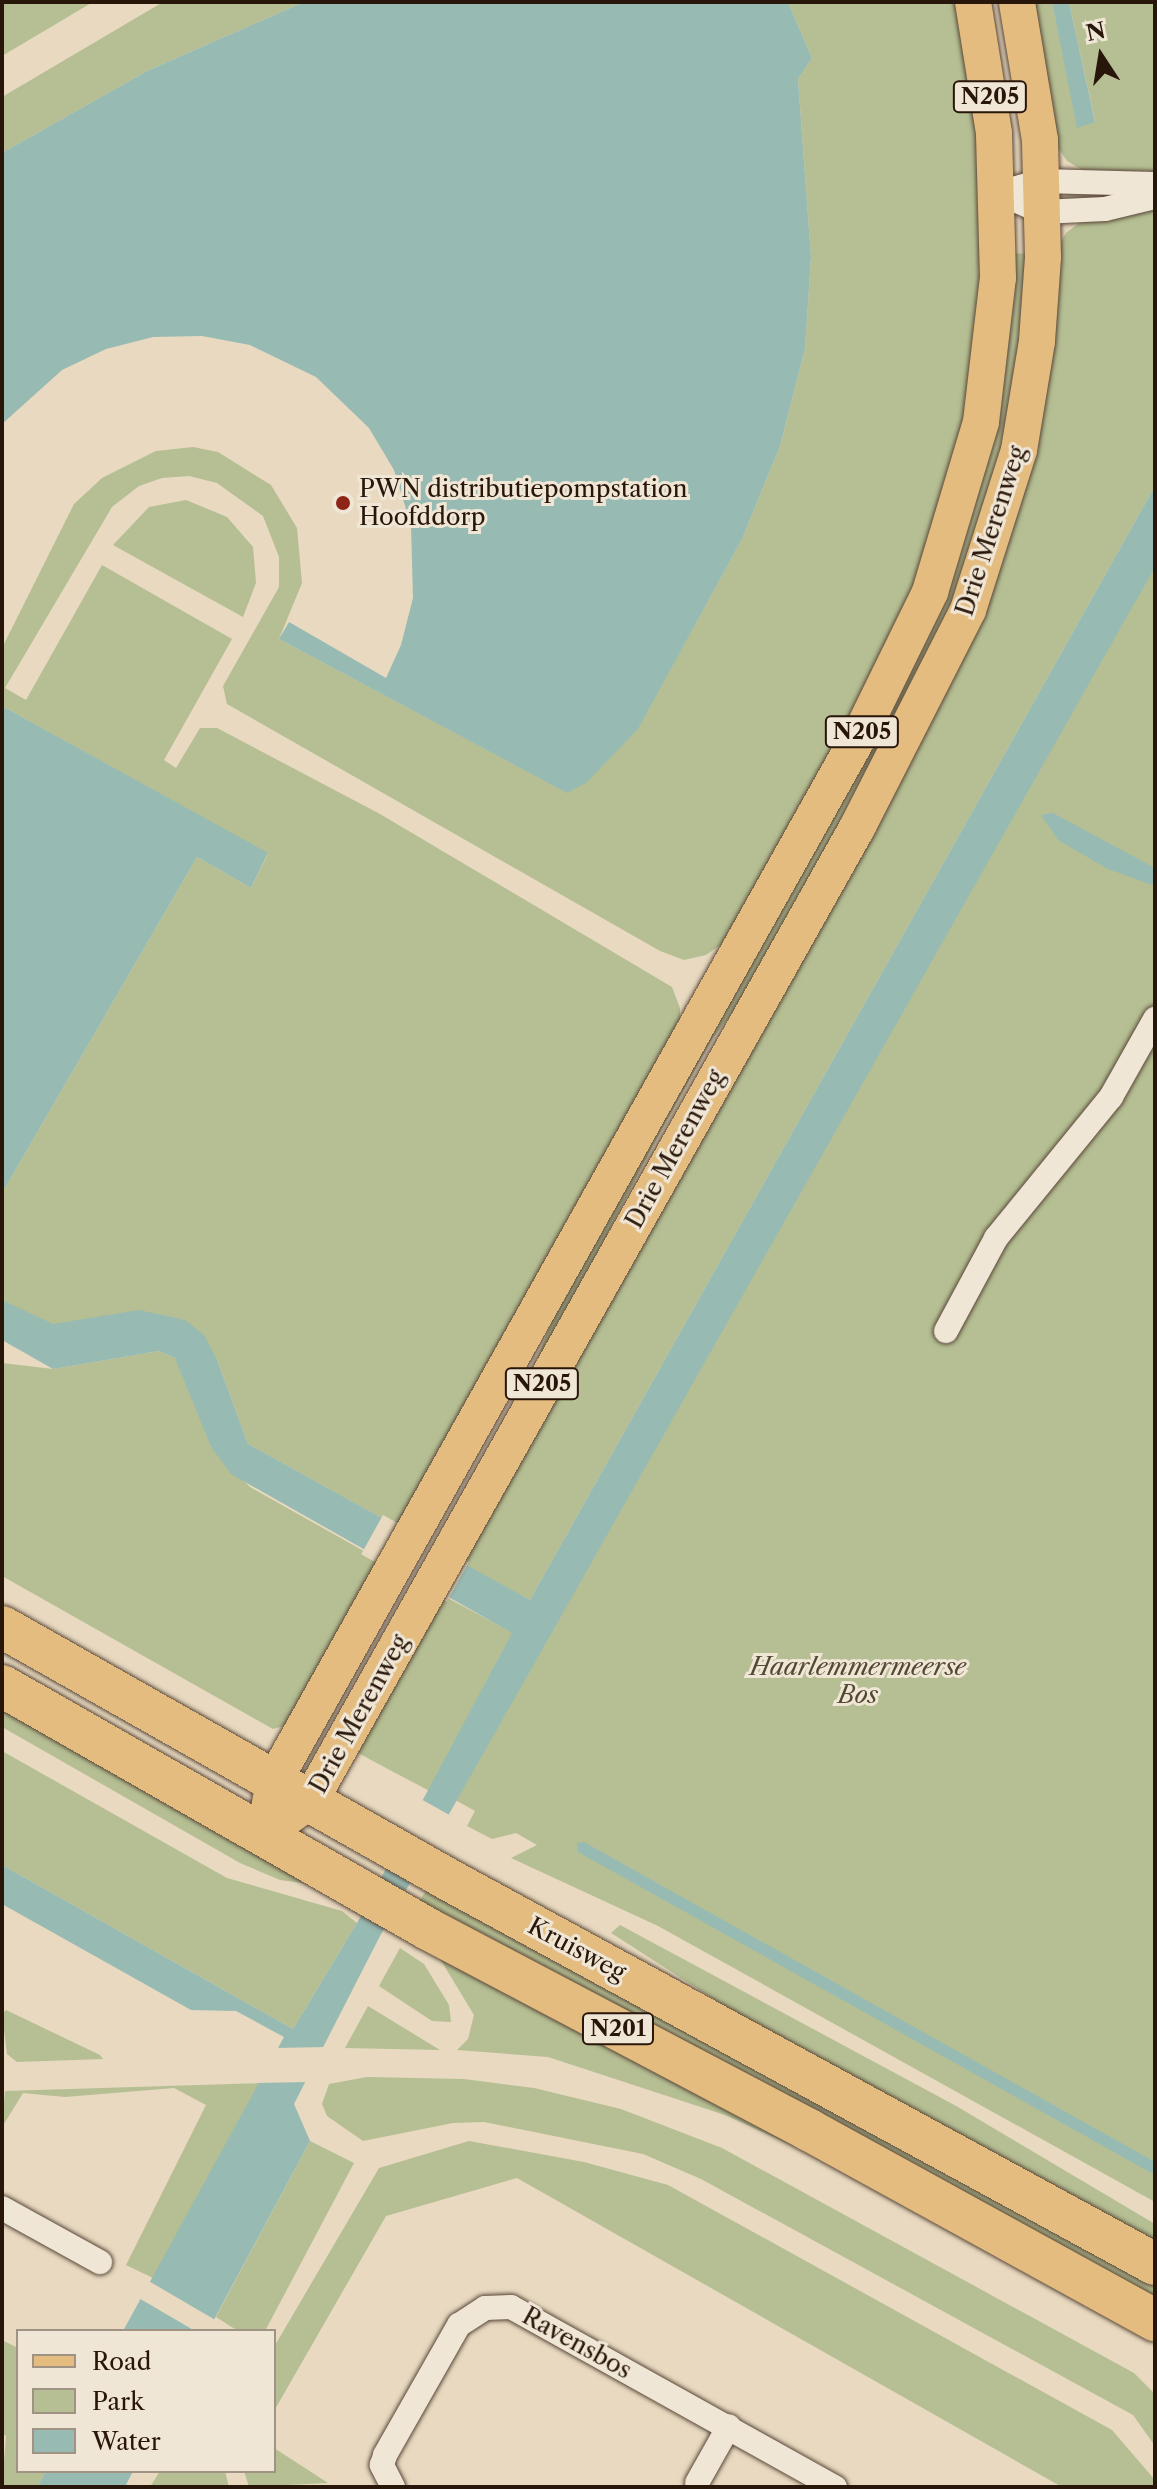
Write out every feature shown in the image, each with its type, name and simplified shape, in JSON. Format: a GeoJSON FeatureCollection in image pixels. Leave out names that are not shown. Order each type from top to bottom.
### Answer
{"type":"FeatureCollection","features":[{"type":"Feature","properties":{"kind":"highway","name":"Kruisweg"},"geometry":{"type":"LineString","coordinates":[[2,1627],[451,1881],[1155,2264]]}},
{"type":"Feature","properties":{"kind":"highway","name":"N201"},"geometry":{"type":"LineString","coordinates":[[2,1686],[428,1929],[809,2130],[1155,2320]]}},
{"type":"Feature","properties":{"kind":"main road","name":"Drie Merenweg"},"geometry":{"type":"LineString","coordinates":[[264,1834],[274,1781],[904,652],[945,552],[981,422],[993,342],[999,193],[990,97],[973,2]]}},
{"type":"Feature","properties":{"kind":"main road","name":"Drie Merenweg"},"geometry":{"type":"LineString","coordinates":[[264,1834],[310,1801],[858,826],[968,610],[990,551],[1030,396],[1043,271],[1042,196],[1034,89],[1017,2]]}},
{"type":"Feature","properties":{"kind":"street"},"geometry":{"type":"LineString","coordinates":[[1042,196],[1155,184]]}},
{"type":"Feature","properties":{"kind":"street"},"geometry":{"type":"LineString","coordinates":[[999,193],[1042,196],[1105,209],[1155,197]]}},
{"type":"Feature","properties":{"kind":"street"},"geometry":{"type":"LineString","coordinates":[[946,1331],[996,1238],[1111,1097],[1155,1019]]}},
{"type":"Feature","properties":{"kind":"street"},"geometry":{"type":"LineString","coordinates":[[2,2208],[100,2262]]}},
{"type":"Feature","properties":{"kind":"street","name":"Ravensbos"},"geometry":{"type":"LineString","coordinates":[[393,2487],[382,2465],[385,2455],[459,2325],[485,2308],[511,2307],[835,2487]]}},
{"type":"Feature","properties":{"kind":"street"},"geometry":{"type":"LineString","coordinates":[[697,2483],[729,2426]]}},
{"type":"Feature","properties":{"kind":"green space"},"geometry":{"type":"Polygon","coordinates":[[[2,2],[93,2],[2,56],[2,2]]]}},
{"type":"Feature","properties":{"kind":"green space"},"geometry":{"type":"Polygon","coordinates":[[[163,2],[304,2],[147,71],[2,153],[2,97],[163,2]]]}},
{"type":"Feature","properties":{"kind":"green space"},"geometry":{"type":"Polygon","coordinates":[[[788,2],[961,2],[988,167],[975,394],[892,651],[731,938],[706,955],[684,960],[660,951],[227,704],[223,686],[279,587],[279,557],[263,516],[217,483],[189,476],[162,478],[139,486],[112,507],[5,688],[26,700],[102,565],[232,639],[164,760],[176,768],[200,728],[217,728],[380,814],[672,987],[680,1008],[680,1034],[403,1530],[248,1444],[217,1360],[41,1322],[2,1300],[2,1193],[197,857],[251,888],[268,854],[2,706],[2,648],[74,504],[102,478],[156,451],[193,447],[218,452],[271,485],[297,528],[302,583],[279,639],[566,792],[638,728],[742,539],[780,446],[805,349],[811,257],[798,79],[812,58],[788,2]]]}},
{"type":"Feature","properties":{"kind":"green space"},"geometry":{"type":"Polygon","coordinates":[[[1028,2],[1052,2],[1078,127],[1095,121],[1069,2],[1155,2],[1155,175],[1084,171],[1067,161],[1054,142],[1028,2]]]}},
{"type":"Feature","properties":{"kind":"green space"},"geometry":{"type":"Polygon","coordinates":[[[1155,206],[1155,486],[530,1600],[460,1563],[947,684],[1056,250],[1066,233],[1083,220],[1155,206]]]}},
{"type":"Feature","properties":{"kind":"green space"},"geometry":{"type":"Polygon","coordinates":[[[1011,253],[1030,254],[1017,403],[960,599],[758,979],[712,1039],[658,1136],[523,1396],[563,1292],[885,714],[1011,253]]]}},
{"type":"Feature","properties":{"kind":"green space"},"geometry":{"type":"Polygon","coordinates":[[[186,500],[227,517],[253,547],[256,583],[243,617],[113,545],[149,507],[186,500]]]}},
{"type":"Feature","properties":{"kind":"green space","name":"Haarlemmermeerse Bos"},"geometry":{"type":"Polygon","coordinates":[[[1155,551],[1155,2202],[658,1926],[511,1858],[537,1845],[516,1833],[492,1839],[467,1826],[475,1811],[450,1797],[1155,551]]]}},
{"type":"Feature","properties":{"kind":"green space"},"geometry":{"type":"Polygon","coordinates":[[[159,1351],[175,1358],[186,1374],[211,1447],[250,1487],[385,1563],[295,1723],[273,1729],[2,1576],[2,1363],[53,1369],[159,1351]]]}},
{"type":"Feature","properties":{"kind":"green space"},"geometry":{"type":"Polygon","coordinates":[[[442,1595],[513,1633],[429,1791],[358,1753],[442,1595]]]}},
{"type":"Feature","properties":{"kind":"green space"},"geometry":{"type":"Polygon","coordinates":[[[2,1704],[329,1887],[280,1880],[240,1863],[2,1727],[2,1704]]]}},
{"type":"Feature","properties":{"kind":"green space"},"geometry":{"type":"Polygon","coordinates":[[[2,1751],[227,1878],[342,1911],[357,1923],[293,2029],[2,1865],[2,1751]]]}},
{"type":"Feature","properties":{"kind":"green space"},"geometry":{"type":"Polygon","coordinates":[[[433,1879],[1155,2280],[1155,2308],[414,1910],[433,1879]]]}},
{"type":"Feature","properties":{"kind":"green space"},"geometry":{"type":"Polygon","coordinates":[[[620,1925],[958,2107],[1155,2224],[1155,2245],[731,2010],[611,1933],[620,1925]]]}},
{"type":"Feature","properties":{"kind":"green space"},"geometry":{"type":"Polygon","coordinates":[[[431,1944],[802,2150],[725,2115],[548,2057],[457,2050],[468,2039],[474,2015],[431,1944]]]}},
{"type":"Feature","properties":{"kind":"green space"},"geometry":{"type":"Polygon","coordinates":[[[400,1948],[424,1964],[449,2005],[451,2022],[432,2021],[379,1986],[400,1948]]]}},
{"type":"Feature","properties":{"kind":"green space"},"geometry":{"type":"Polygon","coordinates":[[[368,2006],[440,2050],[345,2048],[368,2006]]]}},
{"type":"Feature","properties":{"kind":"green space"},"geometry":{"type":"Polygon","coordinates":[[[6,2010],[103,2059],[17,2062],[7,2054],[2,2014],[6,2010]]]}},
{"type":"Feature","properties":{"kind":"green space"},"geometry":{"type":"Polygon","coordinates":[[[367,2077],[464,2079],[534,2088],[621,2109],[722,2148],[1134,2373],[1155,2394],[1155,2446],[1133,2415],[701,2179],[643,2154],[484,2122],[453,2123],[363,2141],[327,2116],[322,2104],[329,2084],[367,2077]]]}},
{"type":"Feature","properties":{"kind":"green space"},"geometry":{"type":"Polygon","coordinates":[[[260,2083],[153,2278],[126,2265],[206,2105],[174,2088],[65,2097],[23,2093],[2,2127],[5,2091],[260,2083]]]}},
{"type":"Feature","properties":{"kind":"green space"},"geometry":{"type":"Polygon","coordinates":[[[310,2141],[354,2163],[266,2329],[235,2329],[216,2317],[310,2141]]]}},
{"type":"Feature","properties":{"kind":"green space"},"geometry":{"type":"Polygon","coordinates":[[[469,2141],[584,2162],[668,2185],[1112,2430],[1155,2480],[1155,2487],[1062,2487],[517,2178],[386,2216],[276,2408],[276,2344],[379,2168],[469,2141]]]}},
{"type":"Feature","properties":{"kind":"green space"},"geometry":{"type":"Polygon","coordinates":[[[2,2340],[16,2347],[16,2473],[45,2473],[37,2487],[2,2487],[6,2436],[2,2433],[2,2340]]]}},
{"type":"Feature","properties":{"kind":"green space"},"geometry":{"type":"Polygon","coordinates":[[[276,2449],[328,2483],[249,2487],[245,2473],[276,2473],[276,2449]]]}},
{"type":"Feature","properties":{"kind":"green space"},"geometry":{"type":"Polygon","coordinates":[[[159,2473],[226,2473],[229,2487],[150,2487],[159,2473]]]}},
{"type":"Feature","properties":{"kind":"water"},"geometry":{"type":"Polygon","coordinates":[[[304,2],[788,2],[812,58],[798,79],[811,257],[805,349],[780,446],[742,539],[638,729],[586,783],[567,793],[279,639],[289,622],[386,678],[401,645],[413,598],[411,525],[394,470],[369,428],[316,377],[250,345],[202,336],[153,337],[106,349],[62,370],[2,424],[2,153],[147,71],[304,2]]]}},
{"type":"Feature","properties":{"kind":"water"},"geometry":{"type":"Polygon","coordinates":[[[1052,2],[1069,2],[1095,122],[1077,128],[1052,2]]]}},
{"type":"Feature","properties":{"kind":"water"},"geometry":{"type":"Polygon","coordinates":[[[1155,486],[1155,567],[380,1936],[294,2104],[310,2141],[209,2329],[124,2329],[284,2037],[236,2011],[191,2010],[2,1904],[2,1865],[293,2029],[357,1923],[512,1633],[231,1474],[211,1447],[175,1358],[159,1351],[53,1369],[2,1340],[2,1300],[53,1324],[139,1310],[185,1320],[204,1335],[217,1360],[248,1444],[530,1600],[1155,486]]]}},
{"type":"Feature","properties":{"kind":"water"},"geometry":{"type":"Polygon","coordinates":[[[2,706],[268,853],[251,888],[197,857],[2,1193],[2,706]]]}},
{"type":"Feature","properties":{"kind":"water"},"geometry":{"type":"Polygon","coordinates":[[[1053,813],[1155,868],[1155,886],[1108,869],[1058,840],[1041,815],[1053,813]]]}},
{"type":"Feature","properties":{"kind":"water"},"geometry":{"type":"Polygon","coordinates":[[[584,1842],[1155,2162],[1155,2175],[578,1852],[577,1843],[584,1842]]]}},
{"type":"Feature","properties":{"kind":"water"},"geometry":{"type":"Polygon","coordinates":[[[45,2473],[132,2473],[125,2487],[37,2487],[45,2473]]]}},
{"type":"Feature","properties":{"kind":"pier"},"geometry":{"type":"Polygon","coordinates":[[[383,1515],[469,1563],[447,1602],[361,1554],[383,1515]]]}},
{"type":"Feature","properties":{"kind":"pier"},"geometry":{"type":"Polygon","coordinates":[[[419,1798],[451,1816],[415,1881],[383,1863],[419,1798]]]}},
{"type":"Feature","properties":{"kind":"pier"},"geometry":{"type":"Polygon","coordinates":[[[327,2047],[309,2082],[256,2083],[274,2048],[327,2047]]]}},
{"type":"Feature","properties":{"kind":"pier"},"geometry":{"type":"Polygon","coordinates":[[[147,2280],[217,2321],[212,2329],[192,2329],[137,2297],[147,2280]]]}},
{"type":"Feature","properties":{"kind":"place","name":"PWN distributiepompstation Hoofddorp"},"geometry":{"type":"Point","coordinates":[343,503]}}]}
